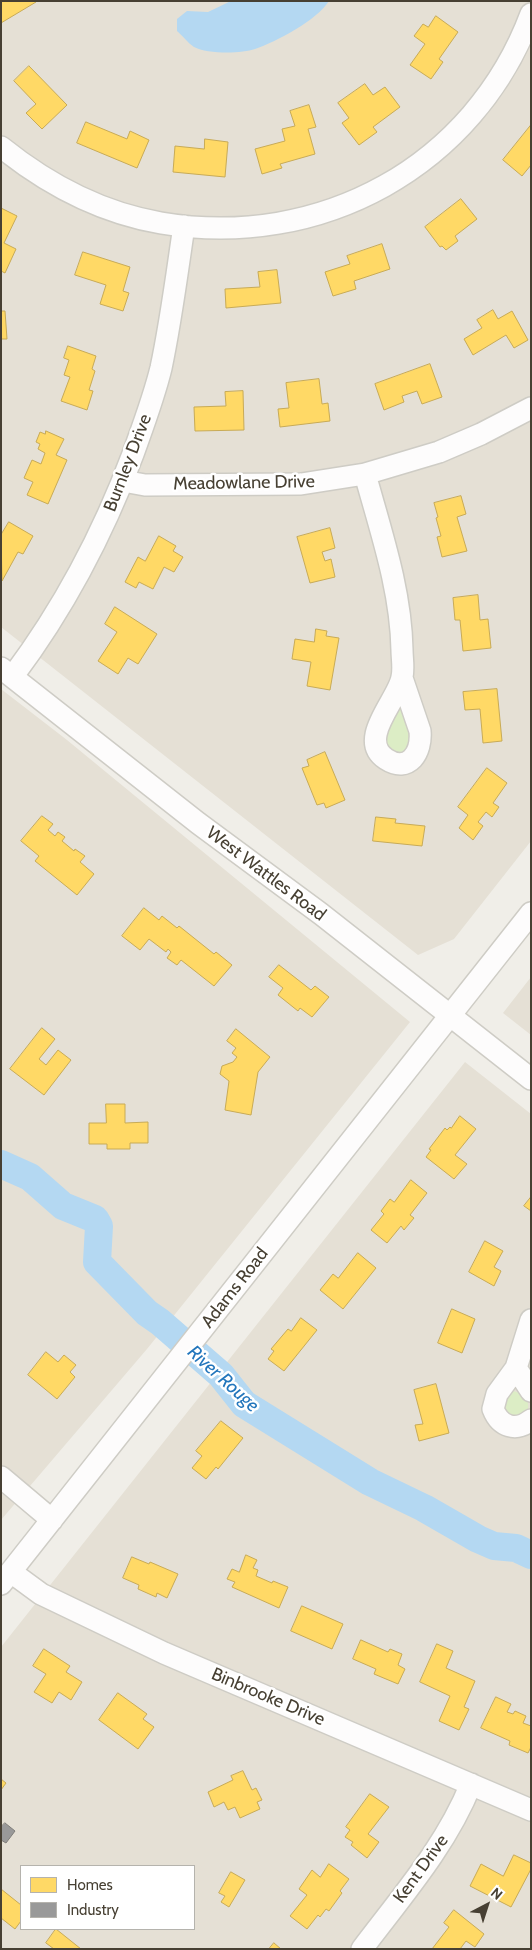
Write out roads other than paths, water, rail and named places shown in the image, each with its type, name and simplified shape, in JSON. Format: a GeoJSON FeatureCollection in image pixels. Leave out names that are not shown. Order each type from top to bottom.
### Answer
{"type":"FeatureCollection","features":[{"type":"Feature","properties":{"kind":"street"},"geometry":{"type":"LineString","coordinates":[[1,147],[37,173],[87,200],[137,218],[184,226],[242,227],[288,221],[319,214],[356,202],[401,178],[424,161],[448,139],[478,108],[510,60],[531,14]]}},
{"type":"Feature","properties":{"kind":"street","name":"Burnley Drive"},"geometry":{"type":"LineString","coordinates":[[7,672],[41,637],[86,562],[123,481],[146,420],[161,368],[184,226]]}},
{"type":"Feature","properties":{"kind":"street","name":"Meadowlane Drive"},"geometry":{"type":"LineString","coordinates":[[123,481],[145,485],[301,484],[365,474],[439,452],[482,434],[531,408]]}},
{"type":"Feature","properties":{"kind":"street"},"geometry":{"type":"LineString","coordinates":[[365,474],[397,601],[402,678]]}},
{"type":"Feature","properties":{"kind":"street","name":"West Wattles Road"},"geometry":{"type":"LineString","coordinates":[[7,672],[198,823],[321,914],[531,1079]]}},
{"type":"Feature","properties":{"kind":"street","name":"Adams Road"},"geometry":{"type":"LineString","coordinates":[[6,1578],[531,914]]}},
{"type":"Feature","properties":{"kind":"street"},"geometry":{"type":"LineString","coordinates":[[531,1320],[516,1368],[497,1394],[493,1409],[499,1421],[509,1427],[523,1425],[531,1420]]}},
{"type":"Feature","properties":{"kind":"street"},"geometry":{"type":"LineString","coordinates":[[516,1368],[531,1390]]}},
{"type":"Feature","properties":{"kind":"street"},"geometry":{"type":"LineString","coordinates":[[1,1476],[52,1520]]}},
{"type":"Feature","properties":{"kind":"street","name":"Binbrooke Drive"},"geometry":{"type":"LineString","coordinates":[[6,1578],[130,1637],[531,1810]]}},
{"type":"Feature","properties":{"kind":"street","name":"Kent Drive"},"geometry":{"type":"LineString","coordinates":[[362,1949],[438,1849],[460,1810],[471,1784]]}},
{"type":"Feature","properties":{"kind":"water"},"geometry":{"type":"Polygon","coordinates":[[[231,1],[329,1],[315,16],[295,30],[264,46],[249,51],[224,53],[207,51],[194,47],[177,31],[177,19],[187,11],[208,12],[231,1]]]}},
{"type":"Feature","properties":{"kind":"waterway","name":"River Rouge"},"geometry":{"type":"LineString","coordinates":[[1,1164],[30,1177],[63,1206],[95,1219],[99,1226],[97,1262],[147,1313],[221,1375],[244,1404],[370,1482],[424,1508],[478,1539],[494,1546],[516,1548],[531,1555]]}}]}
